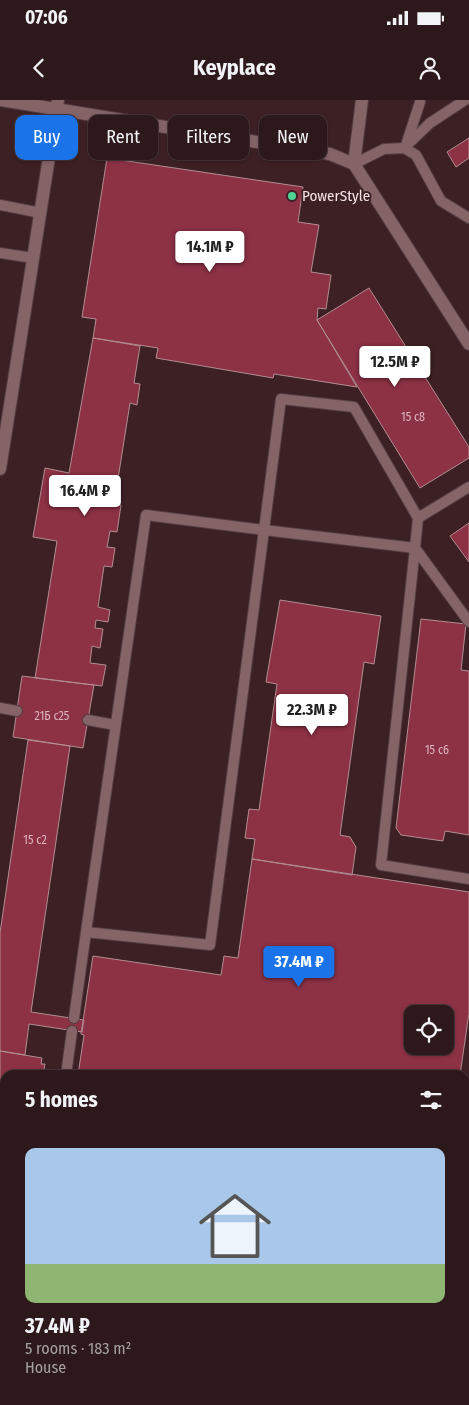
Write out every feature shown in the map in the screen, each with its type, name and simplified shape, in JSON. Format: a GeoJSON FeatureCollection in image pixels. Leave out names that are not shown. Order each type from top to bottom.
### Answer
{"type":"FeatureCollection","features":[{"type":"Feature","properties":{"kind":"street"},"geometry":{"type":"LineString","coordinates":[[1,100],[58,105],[330,154],[354,164],[469,344]]}},
{"type":"Feature","properties":{"kind":"street"},"geometry":{"type":"LineString","coordinates":[[354,164],[362,100]]}},
{"type":"Feature","properties":{"kind":"street"},"geometry":{"type":"LineString","coordinates":[[0,469],[4,413],[33,258],[58,105]]}},
{"type":"Feature","properties":{"kind":"lane"},"geometry":{"type":"LineString","coordinates":[[404,148],[430,123],[465,100]]}},
{"type":"Feature","properties":{"kind":"lane"},"geometry":{"type":"LineString","coordinates":[[404,148],[420,102]]}},
{"type":"Feature","properties":{"kind":"lane"},"geometry":{"type":"LineString","coordinates":[[354,164],[384,149],[404,148],[416,155],[441,201],[469,219]]}},
{"type":"Feature","properties":{"kind":"lane"},"geometry":{"type":"LineString","coordinates":[[0,205],[40,213]]}},
{"type":"Feature","properties":{"kind":"lane"},"geometry":{"type":"LineString","coordinates":[[0,253],[33,258]]}},
{"type":"Feature","properties":{"kind":"lane"},"geometry":{"type":"LineString","coordinates":[[86,932],[210,945],[281,399],[354,407],[418,518],[381,865],[469,879]]}},
{"type":"Feature","properties":{"kind":"lane"},"geometry":{"type":"LineString","coordinates":[[418,518],[469,488]]}},
{"type":"Feature","properties":{"kind":"lane"},"geometry":{"type":"LineString","coordinates":[[74,1018],[146,515],[415,548],[469,622]]}},
{"type":"Feature","properties":{"kind":"lane"},"geometry":{"type":"LineString","coordinates":[[0,708],[17,711]]}},
{"type":"Feature","properties":{"kind":"lane"},"geometry":{"type":"LineString","coordinates":[[88,720],[115,725]]}},
{"type":"Feature","properties":{"kind":"lane"},"geometry":{"type":"LineString","coordinates":[[67,1070],[72,1031]]}},
{"type":"Feature","properties":{"kind":"building"},"geometry":{"type":"Polygon","coordinates":[[[469,138],[469,158],[456,167],[447,152],[469,138]]]}},
{"type":"Feature","properties":{"kind":"building"},"geometry":{"type":"Polygon","coordinates":[[[107,160],[121,160],[303,187],[298,222],[319,225],[311,272],[331,275],[326,309],[318,308],[317,320],[357,387],[274,374],[273,378],[156,358],[158,348],[93,338],[96,319],[82,317],[107,160]]]}},
{"type":"Feature","properties":{"kind":"building"},"geometry":{"type":"Polygon","coordinates":[[[369,288],[469,447],[469,458],[420,488],[317,320],[369,288]]]}},
{"type":"Feature","properties":{"kind":"building"},"geometry":{"type":"Polygon","coordinates":[[[93,338],[140,346],[134,383],[140,384],[137,405],[130,403],[114,504],[121,505],[117,532],[110,531],[107,547],[115,548],[112,567],[104,566],[98,607],[110,610],[108,622],[96,620],[95,628],[103,629],[100,648],[92,646],[90,663],[106,665],[102,686],[35,678],[57,541],[33,537],[45,468],[69,473],[93,338]]]}},
{"type":"Feature","properties":{"kind":"building"},"geometry":{"type":"Polygon","coordinates":[[[469,523],[469,562],[450,536],[469,523]]]}},
{"type":"Feature","properties":{"kind":"building"},"geometry":{"type":"Polygon","coordinates":[[[280,600],[381,616],[374,664],[364,662],[340,835],[350,837],[356,847],[352,875],[252,859],[255,839],[245,838],[249,809],[259,810],[277,684],[266,682],[280,600]]]}},
{"type":"Feature","properties":{"kind":"building"},"geometry":{"type":"Polygon","coordinates":[[[421,619],[466,624],[461,670],[469,671],[469,835],[445,831],[443,841],[401,835],[396,828],[421,619]]]}},
{"type":"Feature","properties":{"kind":"building"},"geometry":{"type":"Polygon","coordinates":[[[22,676],[94,685],[83,748],[13,737],[22,676]]]}},
{"type":"Feature","properties":{"kind":"building"},"geometry":{"type":"Polygon","coordinates":[[[28,740],[70,746],[31,1012],[84,1020],[82,1032],[29,1024],[25,1055],[0,1051],[0,933],[28,740]]]}},
{"type":"Feature","properties":{"kind":"building"},"geometry":{"type":"Polygon","coordinates":[[[252,859],[469,892],[469,1013],[461,1070],[79,1070],[84,1035],[81,1034],[93,956],[221,975],[224,956],[238,958],[252,859]]]}},
{"type":"Feature","properties":{"kind":"building"},"geometry":{"type":"Polygon","coordinates":[[[0,1051],[42,1058],[41,1064],[45,1064],[44,1070],[0,1070],[0,1051]]]}},
{"type":"Feature","properties":{"kind":"place","name":"PowerStyle"},"geometry":{"type":"Point","coordinates":[292,196]}}]}
